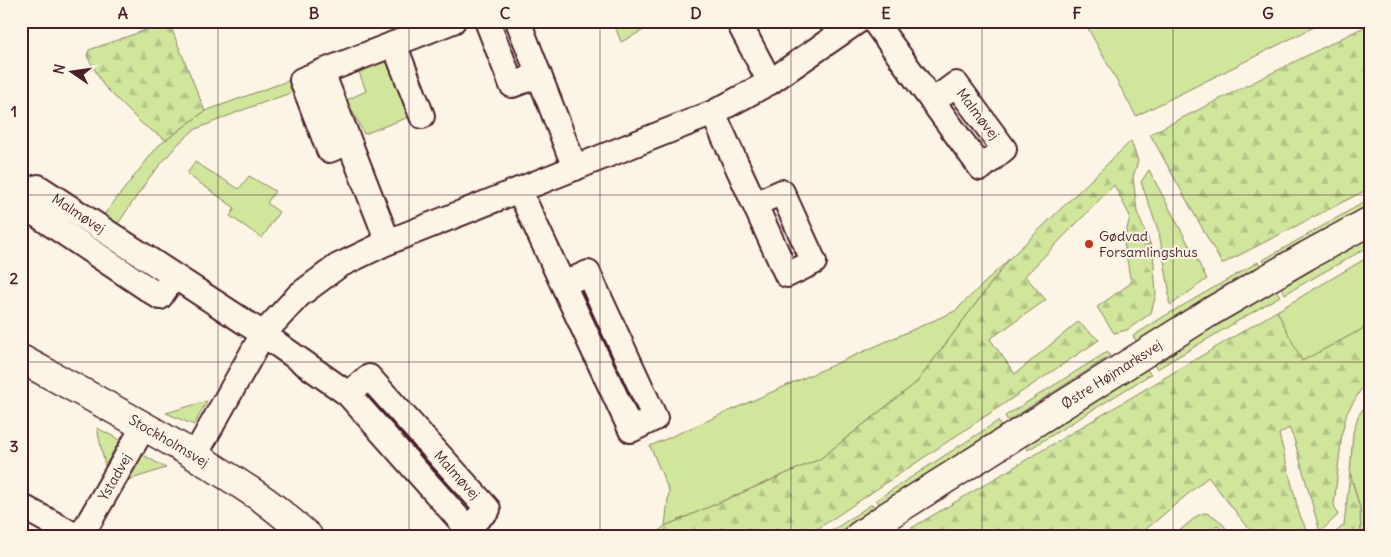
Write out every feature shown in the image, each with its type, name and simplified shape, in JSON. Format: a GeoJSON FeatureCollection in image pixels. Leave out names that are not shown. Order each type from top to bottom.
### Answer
{"type":"FeatureCollection","features":[{"type":"Feature","properties":{"kind":"street"},"geometry":{"type":"LineString","coordinates":[[388,242],[322,72],[453,21]]}},
{"type":"Feature","properties":{"kind":"street"},"geometry":{"type":"LineString","coordinates":[[487,21],[512,85],[539,75]]}},
{"type":"Feature","properties":{"kind":"street"},"geometry":{"type":"LineString","coordinates":[[518,21],[575,168]]}},
{"type":"Feature","properties":{"kind":"street"},"geometry":{"type":"LineString","coordinates":[[738,21],[770,82]]}},
{"type":"Feature","properties":{"kind":"street"},"geometry":{"type":"LineString","coordinates":[[195,456],[264,334],[299,295],[338,266],[388,242],[713,113],[770,82],[858,21]]}},
{"type":"Feature","properties":{"kind":"street"},"geometry":{"type":"LineString","coordinates":[[874,21],[933,101]]}},
{"type":"Feature","properties":{"kind":"street"},"geometry":{"type":"LineString","coordinates":[[394,44],[422,116]]}},
{"type":"Feature","properties":{"kind":"street"},"geometry":{"type":"LineString","coordinates":[[713,113],[755,204]]}},
{"type":"Feature","properties":{"kind":"street","name":"Malmøvej"},"geometry":{"type":"LineString","coordinates":[[174,276],[160,297],[24,206],[38,187],[264,334],[348,394],[467,528],[488,509],[369,377],[348,394]]}},
{"type":"Feature","properties":{"kind":"street"},"geometry":{"type":"LineString","coordinates":[[519,190],[631,430],[655,418],[588,272],[563,284]]}},
{"type":"Feature","properties":{"kind":"street","name":"Østre Højmarksvej"},"geometry":{"type":"LineString","coordinates":[[859,536],[888,515],[1210,312],[1370,221]]}},
{"type":"Feature","properties":{"kind":"street","name":"Malmøvej"},"geometry":{"type":"LineString","coordinates":[[97,254],[111,235]]}},
{"type":"Feature","properties":{"kind":"street"},"geometry":{"type":"LineString","coordinates":[[597,358],[622,345]]}},
{"type":"Feature","properties":{"kind":"street","name":"Stockholmsvej"},"geometry":{"type":"LineString","coordinates":[[21,359],[195,456],[265,502],[308,536]]}},
{"type":"Feature","properties":{"kind":"street","name":"Ystadvej"},"geometry":{"type":"LineString","coordinates":[[21,506],[84,534],[144,426]]}},
{"type":"Feature","properties":{"kind":"street","name":"Malmøvej"},"geometry":{"type":"LineString","coordinates":[[406,460],[426,440]]}},
{"type":"Feature","properties":{"kind":"green space"},"geometry":{"type":"Polygon","coordinates":[[[613,21],[661,21],[621,42],[613,21]]]}},
{"type":"Feature","properties":{"kind":"green space"},"geometry":{"type":"Polygon","coordinates":[[[1084,21],[1326,21],[1136,116],[1084,21]]]}},
{"type":"Feature","properties":{"kind":"green space"},"geometry":{"type":"Polygon","coordinates":[[[1370,24],[1370,188],[1222,264],[1150,134],[1370,24]]]}},
{"type":"Feature","properties":{"kind":"green space"},"geometry":{"type":"Polygon","coordinates":[[[160,25],[170,25],[205,111],[166,140],[142,124],[104,86],[87,56],[89,50],[160,25]]]}},
{"type":"Feature","properties":{"kind":"green space"},"geometry":{"type":"Polygon","coordinates":[[[385,55],[409,117],[364,134],[347,100],[366,91],[357,67],[385,55]]]}},
{"type":"Feature","properties":{"kind":"green space"},"geometry":{"type":"Polygon","coordinates":[[[293,79],[296,91],[194,130],[178,144],[149,178],[115,228],[102,217],[158,146],[205,111],[293,79]]]}},
{"type":"Feature","properties":{"kind":"green space"},"geometry":{"type":"Polygon","coordinates":[[[1131,141],[1138,161],[1133,177],[1137,212],[1153,251],[1156,294],[1151,313],[1127,330],[1114,333],[1097,307],[1131,283],[1124,243],[1130,216],[1114,185],[1025,276],[1046,300],[990,339],[1015,374],[1078,322],[1099,340],[807,536],[652,536],[665,526],[820,459],[917,382],[1010,258],[1131,141]]]}},
{"type":"Feature","properties":{"kind":"green space"},"geometry":{"type":"Polygon","coordinates":[[[195,162],[239,189],[249,176],[275,191],[267,203],[279,212],[262,238],[230,216],[235,208],[187,174],[195,162]]]}},
{"type":"Feature","properties":{"kind":"green space"},"geometry":{"type":"Polygon","coordinates":[[[1149,170],[1207,279],[1171,305],[1159,233],[1141,182],[1149,170]]]}},
{"type":"Feature","properties":{"kind":"green space"},"geometry":{"type":"Polygon","coordinates":[[[1370,199],[1370,206],[1267,265],[1263,260],[1370,199]]]}},
{"type":"Feature","properties":{"kind":"green space"},"geometry":{"type":"Polygon","coordinates":[[[1370,236],[1370,246],[1285,294],[1281,286],[1370,236]]]}},
{"type":"Feature","properties":{"kind":"green space"},"geometry":{"type":"Polygon","coordinates":[[[1370,256],[1370,325],[1301,362],[1277,311],[1370,256]]]}},
{"type":"Feature","properties":{"kind":"green space"},"geometry":{"type":"Polygon","coordinates":[[[1010,258],[917,382],[820,459],[665,526],[669,491],[650,446],[955,311],[1010,258]]]}},
{"type":"Feature","properties":{"kind":"green space"},"geometry":{"type":"Polygon","coordinates":[[[1258,262],[1261,267],[1137,342],[1133,336],[1163,317],[1258,262]]]}},
{"type":"Feature","properties":{"kind":"green space"},"geometry":{"type":"Polygon","coordinates":[[[1276,290],[1280,296],[1157,369],[1153,363],[1276,290]]]}},
{"type":"Feature","properties":{"kind":"green space"},"geometry":{"type":"Polygon","coordinates":[[[1277,311],[1302,361],[1370,325],[1370,378],[1366,381],[1347,413],[1342,433],[1334,505],[1338,515],[1320,532],[1294,439],[1289,428],[1279,434],[1299,513],[1309,536],[1255,536],[1208,477],[1138,536],[898,536],[1277,311]]]}},
{"type":"Feature","properties":{"kind":"green space"},"geometry":{"type":"Polygon","coordinates":[[[1107,352],[1110,356],[1008,421],[1005,416],[1107,352]]]}},
{"type":"Feature","properties":{"kind":"green space"},"geometry":{"type":"Polygon","coordinates":[[[1145,368],[1151,374],[1028,450],[1024,443],[1145,368]]]}},
{"type":"Feature","properties":{"kind":"green space"},"geometry":{"type":"Polygon","coordinates":[[[1370,399],[1370,536],[1361,536],[1360,508],[1350,473],[1353,433],[1358,416],[1370,399]]]}},
{"type":"Feature","properties":{"kind":"green space"},"geometry":{"type":"Polygon","coordinates":[[[207,401],[194,425],[166,413],[207,401]]]}},
{"type":"Feature","properties":{"kind":"green space"},"geometry":{"type":"Polygon","coordinates":[[[998,421],[1001,426],[881,505],[876,500],[998,421]]]}},
{"type":"Feature","properties":{"kind":"green space"},"geometry":{"type":"Polygon","coordinates":[[[97,428],[120,440],[105,466],[97,428]]]}},
{"type":"Feature","properties":{"kind":"green space"},"geometry":{"type":"Polygon","coordinates":[[[140,453],[166,468],[125,481],[140,453]]]}},
{"type":"Feature","properties":{"kind":"green space"},"geometry":{"type":"Polygon","coordinates":[[[1350,473],[1360,508],[1361,536],[1331,536],[1344,525],[1350,473]]]}},
{"type":"Feature","properties":{"kind":"green space"},"geometry":{"type":"Polygon","coordinates":[[[872,504],[875,508],[836,536],[824,536],[872,504]]]}},
{"type":"Feature","properties":{"kind":"green space"},"geometry":{"type":"Polygon","coordinates":[[[1204,513],[1212,515],[1221,522],[1228,531],[1227,536],[1217,525],[1203,536],[1173,536],[1197,516],[1204,513]]]}},
{"type":"Feature","properties":{"kind":"place","name":"Gødvad Forsamlingshus"},"geometry":{"type":"Point","coordinates":[1089,244]}}]}
